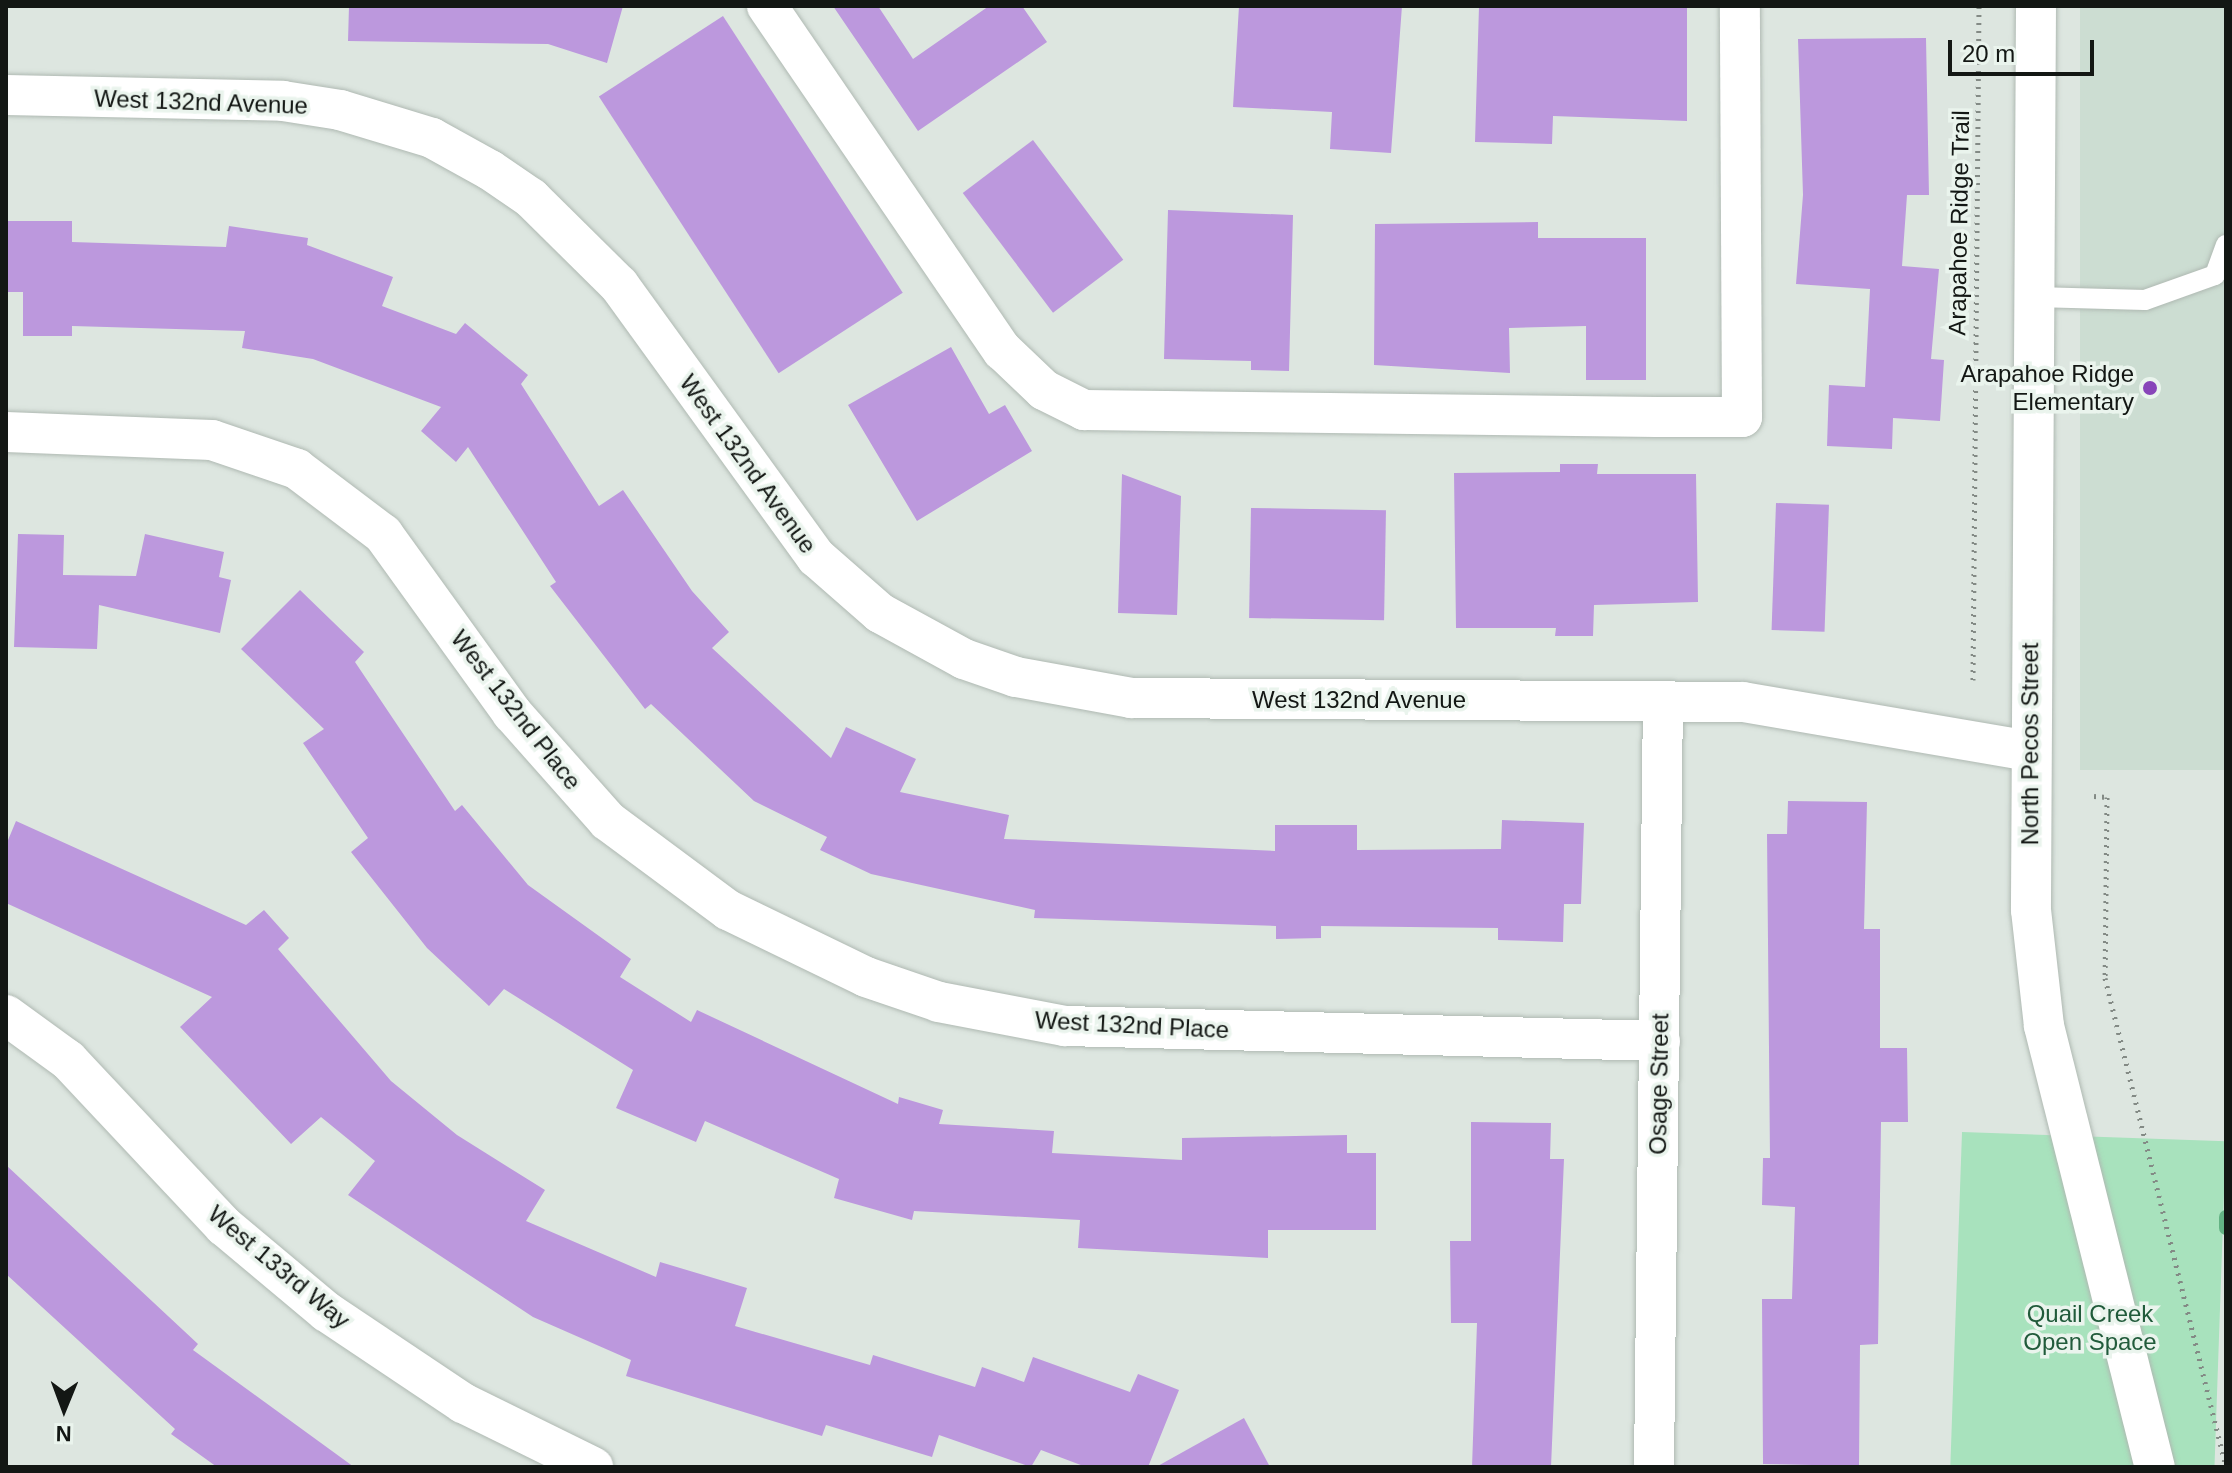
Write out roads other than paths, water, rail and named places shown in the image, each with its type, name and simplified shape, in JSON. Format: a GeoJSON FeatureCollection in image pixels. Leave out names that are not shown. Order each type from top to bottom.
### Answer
{"type":"FeatureCollection","features":[{"type":"Feature","properties":{"kind":"street"},"geometry":{"type":"LineString","coordinates":[[767,6],[1002,350],[1044,390],[1084,410],[1742,417],[1740,6]]}},
{"type":"Feature","properties":{"kind":"street","name":"North Pecos Street"},"geometry":{"type":"LineString","coordinates":[[2036,6],[2029,751],[2031,910],[2044,1026],[2155,1467]]}},
{"type":"Feature","properties":{"kind":"street","name":"West 132nd Avenue"},"geometry":{"type":"LineString","coordinates":[[6,95],[283,101],[340,110],[432,138],[490,170],[531,198],[619,285],[816,557],[880,613],[964,659],[1064,689],[1131,698],[1663,702],[1805,708],[2029,751]]}},
{"type":"Feature","properties":{"kind":"street","name":"West 132nd Place"},"geometry":{"type":"LineString","coordinates":[[6,432],[200,439],[297,469],[383,534],[512,713],[608,821],[728,910],[866,977],[939,1002],[1065,1026],[1660,1041]]}},
{"type":"Feature","properties":{"kind":"street","name":"Osage Street"},"geometry":{"type":"LineString","coordinates":[[1654,1467],[1663,702]]}},
{"type":"Feature","properties":{"kind":"street","name":"West 133rd Way"},"geometry":{"type":"LineString","coordinates":[[6,1015],[68,1060],[224,1226],[327,1312],[463,1403],[593,1467]]}},
{"type":"Feature","properties":{"kind":"lane"},"geometry":{"type":"LineString","coordinates":[[2035,297],[2145,300],[2215,275],[2226,245]]}},
{"type":"Feature","properties":{"kind":"waterway"},"geometry":{"type":"LineString","coordinates":[[2226,1217],[2226,1228]]}},
{"type":"Feature","properties":{"kind":"place","name":"Arapahoe Ridge Elementary"},"geometry":{"type":"Point","coordinates":[2150,388]}},
{"type":"Feature","properties":{"kind":"park label","name":"Quail Creek Open Space"},"geometry":{"type":"Point","coordinates":[2090,1328]}}]}
